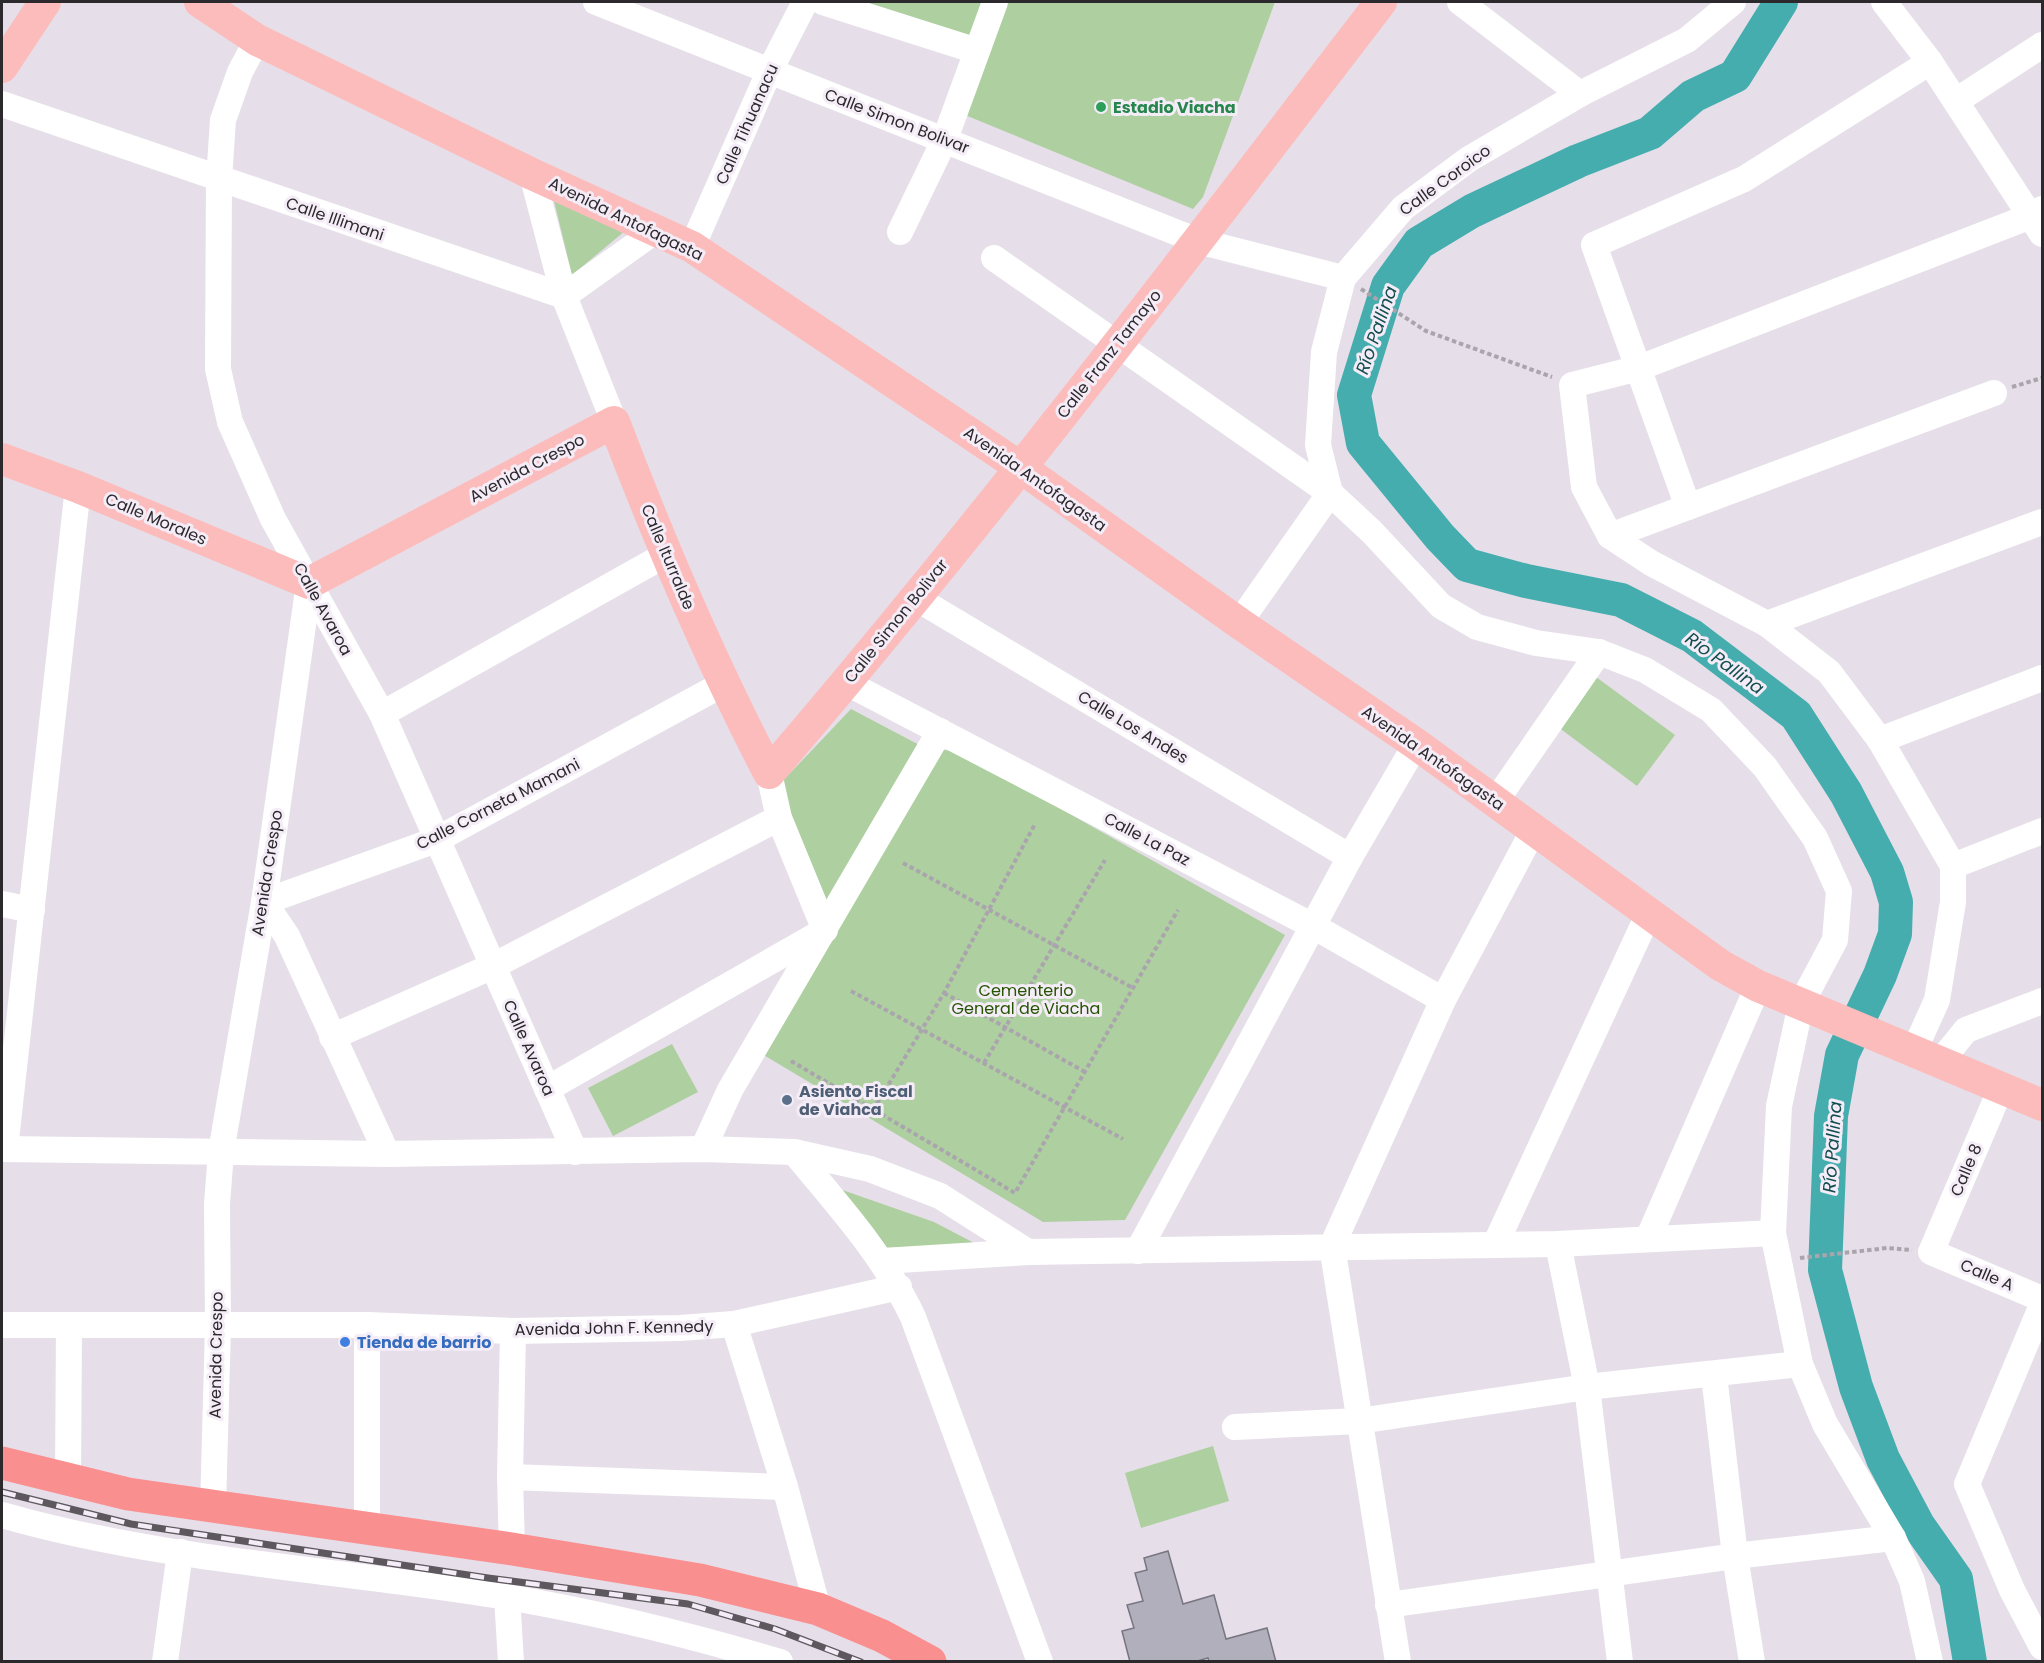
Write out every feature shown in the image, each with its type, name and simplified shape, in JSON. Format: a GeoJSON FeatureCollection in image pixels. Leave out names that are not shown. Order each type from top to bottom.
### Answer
{"type":"FeatureCollection","features":[{"type":"Feature","properties":{"kind":"highway"},"geometry":{"type":"LineString","coordinates":[[2,1463],[128,1494],[213,1508],[512,1549],[700,1580],[818,1609],[882,1636],[930,1662]]}},
{"type":"Feature","properties":{"kind":"main road"},"geometry":{"type":"LineString","coordinates":[[2,67],[45,2]]}},
{"type":"Feature","properties":{"kind":"main road","name":"Avenida Antofagasta"},"geometry":{"type":"LineString","coordinates":[[200,2],[257,40],[532,174],[692,247],[1020,467],[1239,623],[1416,744],[1648,915],[1720,965],[1758,986],[2043,1105]]}},
{"type":"Feature","properties":{"kind":"main road"},"geometry":{"type":"LineString","coordinates":[[1198,241],[1382,2]]}},
{"type":"Feature","properties":{"kind":"main road","name":"Calle Franz Tamayo"},"geometry":{"type":"LineString","coordinates":[[1020,467],[1198,241]]}},
{"type":"Feature","properties":{"kind":"main road","name":"Avenida Crespo"},"geometry":{"type":"LineString","coordinates":[[309,583],[614,422]]}},
{"type":"Feature","properties":{"kind":"main road","name":"Calle Iturralde"},"geometry":{"type":"LineString","coordinates":[[614,422],[665,555],[723,684],[769,773]]}},
{"type":"Feature","properties":{"kind":"main road","name":"Calle Morales"},"geometry":{"type":"LineString","coordinates":[[2,459],[78,487],[309,583]]}},
{"type":"Feature","properties":{"kind":"main road","name":"Calle Simon Bolivar"},"geometry":{"type":"LineString","coordinates":[[769,773],[847,683],[1020,467]]}},
{"type":"Feature","properties":{"kind":"street","name":"Calle Simon Bolivar"},"geometry":{"type":"LineString","coordinates":[[596,2],[1198,241],[1353,284]]}},
{"type":"Feature","properties":{"kind":"street","name":"Calle Tihuanacu"},"geometry":{"type":"LineString","coordinates":[[692,247],[770,72],[805,2]]}},
{"type":"Feature","properties":{"kind":"street"},"geometry":{"type":"LineString","coordinates":[[823,2],[977,51]]}},
{"type":"Feature","properties":{"kind":"street"},"geometry":{"type":"LineString","coordinates":[[900,232],[945,139],[995,2]]}},
{"type":"Feature","properties":{"kind":"street"},"geometry":{"type":"LineString","coordinates":[[1460,2],[1580,94]]}},
{"type":"Feature","properties":{"kind":"street","name":"Calle Coroico"},"geometry":{"type":"LineString","coordinates":[[1330,493],[1318,445],[1324,352],[1353,284],[1402,208],[1469,159],[1580,94],[1687,40],[1733,2]]}},
{"type":"Feature","properties":{"kind":"street"},"geometry":{"type":"LineString","coordinates":[[1884,2],[1930,62],[2039,220],[1639,368],[1572,385],[1584,487],[1610,536],[1651,562],[1767,624],[1829,672],[1880,740],[1953,866],[1953,902],[1937,1000],[1915,1051]]}},
{"type":"Feature","properties":{"kind":"street","name":"Calle Avaroa"},"geometry":{"type":"LineString","coordinates":[[257,40],[240,72],[224,120],[219,180],[218,369],[230,422],[273,519],[382,714],[575,1152]]}},
{"type":"Feature","properties":{"kind":"street"},"geometry":{"type":"LineString","coordinates":[[1956,101],[2043,45]]}},
{"type":"Feature","properties":{"kind":"street"},"geometry":{"type":"LineString","coordinates":[[1688,507],[1594,245],[1744,179],[1930,62]]}},
{"type":"Feature","properties":{"kind":"street","name":"Calle Illimani"},"geometry":{"type":"LineString","coordinates":[[2,104],[564,296]]}},
{"type":"Feature","properties":{"kind":"street","name":"Calle Iturralde"},"geometry":{"type":"LineString","coordinates":[[532,174],[564,296],[614,422]]}},
{"type":"Feature","properties":{"kind":"street"},"geometry":{"type":"LineString","coordinates":[[564,296],[655,231]]}},
{"type":"Feature","properties":{"kind":"street"},"geometry":{"type":"LineString","coordinates":[[994,258],[1330,493],[1372,532],[1441,606],[1477,627],[1536,643],[1599,652],[1645,670],[1711,710],[1765,766],[1815,838],[1839,891],[1835,940],[1801,1004],[1779,1106],[1773,1233],[1800,1364],[1825,1424],[1893,1538],[1912,1581],[1930,1662]]}},
{"type":"Feature","properties":{"kind":"street"},"geometry":{"type":"LineString","coordinates":[[1610,536],[1994,393]]}},
{"type":"Feature","properties":{"kind":"street"},"geometry":{"type":"LineString","coordinates":[[78,487],[32,910],[3,1149],[387,1154],[703,1149],[794,1152],[870,1169],[940,1196],[1028,1252]]}},
{"type":"Feature","properties":{"kind":"street"},"geometry":{"type":"LineString","coordinates":[[1239,623],[1330,493]]}},
{"type":"Feature","properties":{"kind":"street"},"geometry":{"type":"LineString","coordinates":[[1767,624],[2043,522]]}},
{"type":"Feature","properties":{"kind":"street"},"geometry":{"type":"LineString","coordinates":[[382,714],[665,555]]}},
{"type":"Feature","properties":{"kind":"street","name":"Avenida Crespo"},"geometry":{"type":"LineString","coordinates":[[213,1508],[218,1326],[217,1204],[221,1152],[264,902],[309,583]]}},
{"type":"Feature","properties":{"kind":"street","name":"Calle Los Andes"},"geometry":{"type":"LineString","coordinates":[[916,598],[1350,857]]}},
{"type":"Feature","properties":{"kind":"street"},"geometry":{"type":"LineString","coordinates":[[1495,802],[1599,652]]}},
{"type":"Feature","properties":{"kind":"street"},"geometry":{"type":"LineString","coordinates":[[1880,740],[2043,678]]}},
{"type":"Feature","properties":{"kind":"street","name":"Calle La Paz"},"geometry":{"type":"LineString","coordinates":[[847,683],[1313,926],[1443,1000]]}},
{"type":"Feature","properties":{"kind":"street","name":"Calle Corneta Mamani"},"geometry":{"type":"LineString","coordinates":[[264,902],[436,840],[723,684]]}},
{"type":"Feature","properties":{"kind":"street"},"geometry":{"type":"LineString","coordinates":[[703,1149],[730,1090],[940,731]]}},
{"type":"Feature","properties":{"kind":"street"},"geometry":{"type":"LineString","coordinates":[[1138,1251],[1350,857],[1416,744]]}},
{"type":"Feature","properties":{"kind":"street","name":"Calle Iturralde"},"geometry":{"type":"LineString","coordinates":[[769,773],[779,818],[825,930]]}},
{"type":"Feature","properties":{"kind":"street"},"geometry":{"type":"LineString","coordinates":[[332,1037],[493,966],[779,818]]}},
{"type":"Feature","properties":{"kind":"street"},"geometry":{"type":"LineString","coordinates":[[1398,1662],[1332,1246],[1443,1000],[1534,829]]}},
{"type":"Feature","properties":{"kind":"street"},"geometry":{"type":"LineString","coordinates":[[1953,866],[2043,831]]}},
{"type":"Feature","properties":{"kind":"street"},"geometry":{"type":"LineString","coordinates":[[264,902],[287,936],[387,1154]]}},
{"type":"Feature","properties":{"kind":"street"},"geometry":{"type":"LineString","coordinates":[[2,904],[32,910]]}},
{"type":"Feature","properties":{"kind":"street"},"geometry":{"type":"LineString","coordinates":[[1495,1245],[1648,915]]}},
{"type":"Feature","properties":{"kind":"street"},"geometry":{"type":"LineString","coordinates":[[547,1089],[825,930]]}},
{"type":"Feature","properties":{"kind":"street"},"geometry":{"type":"LineString","coordinates":[[1648,1239],[1758,986]]}},
{"type":"Feature","properties":{"kind":"street"},"geometry":{"type":"LineString","coordinates":[[1915,1051],[2043,1001]]}},
{"type":"Feature","properties":{"kind":"street","name":"Calle 8"},"geometry":{"type":"LineString","coordinates":[[1931,1252],[2001,1088]]}},
{"type":"Feature","properties":{"kind":"street"},"geometry":{"type":"LineString","coordinates":[[794,1152],[883,1261],[899,1287],[913,1317],[1040,1662]]}},
{"type":"Feature","properties":{"kind":"street"},"geometry":{"type":"LineString","coordinates":[[883,1261],[1028,1252],[1558,1244],[1773,1233]]}},
{"type":"Feature","properties":{"kind":"street"},"geometry":{"type":"LineString","coordinates":[[1558,1244],[1587,1387],[1607,1574],[1620,1662]]}},
{"type":"Feature","properties":{"kind":"street","name":"Calle A"},"geometry":{"type":"LineString","coordinates":[[1931,1252],[2043,1299]]}},
{"type":"Feature","properties":{"kind":"street","name":"Avenida John F. Kennedy"},"geometry":{"type":"LineString","coordinates":[[2,1324],[367,1325],[513,1330],[680,1328],[734,1324],[899,1287]]}},
{"type":"Feature","properties":{"kind":"street"},"geometry":{"type":"LineString","coordinates":[[2043,1305],[1967,1484],[2012,1590],[2043,1647]]}},
{"type":"Feature","properties":{"kind":"street"},"geometry":{"type":"LineString","coordinates":[[734,1324],[785,1486],[818,1609]]}},
{"type":"Feature","properties":{"kind":"street"},"geometry":{"type":"LineString","coordinates":[[68,1479],[69,1325]]}},
{"type":"Feature","properties":{"kind":"street"},"geometry":{"type":"LineString","coordinates":[[367,1325],[367,1528]]}},
{"type":"Feature","properties":{"kind":"street"},"geometry":{"type":"LineString","coordinates":[[512,1549],[510,1477],[513,1330]]}},
{"type":"Feature","properties":{"kind":"street"},"geometry":{"type":"LineString","coordinates":[[1235,1427],[1359,1421],[1587,1387],[1800,1364]]}},
{"type":"Feature","properties":{"kind":"street"},"geometry":{"type":"LineString","coordinates":[[1714,1375],[1736,1556],[1752,1662]]}},
{"type":"Feature","properties":{"kind":"street"},"geometry":{"type":"LineString","coordinates":[[510,1477],[785,1486]]}},
{"type":"Feature","properties":{"kind":"street"},"geometry":{"type":"LineString","coordinates":[[2,1515],[48,1528],[180,1552],[507,1597],[683,1632],[780,1662]]}},
{"type":"Feature","properties":{"kind":"street"},"geometry":{"type":"LineString","coordinates":[[1388,1605],[1736,1556],[1893,1538]]}},
{"type":"Feature","properties":{"kind":"street"},"geometry":{"type":"LineString","coordinates":[[165,1662],[180,1552]]}},
{"type":"Feature","properties":{"kind":"street"},"geometry":{"type":"LineString","coordinates":[[507,1597],[511,1662]]}},
{"type":"Feature","properties":{"kind":"path"},"geometry":{"type":"LineString","coordinates":[[1353,284],[1426,331],[1572,385]]}},
{"type":"Feature","properties":{"kind":"path"},"geometry":{"type":"LineString","coordinates":[[1994,393],[2043,378]]}},
{"type":"Feature","properties":{"kind":"path"},"geometry":{"type":"LineString","coordinates":[[873,1110],[944,993],[1035,824]]}},
{"type":"Feature","properties":{"kind":"path"},"geometry":{"type":"LineString","coordinates":[[984,1063],[1105,860]]}},
{"type":"Feature","properties":{"kind":"path"},"geometry":{"type":"LineString","coordinates":[[903,863],[1133,988]]}},
{"type":"Feature","properties":{"kind":"path"},"geometry":{"type":"LineString","coordinates":[[791,1061],[1015,1194],[1178,910]]}},
{"type":"Feature","properties":{"kind":"path"},"geometry":{"type":"LineString","coordinates":[[851,991],[1124,1139]]}},
{"type":"Feature","properties":{"kind":"path"},"geometry":{"type":"LineString","coordinates":[[944,993],[1085,1072]]}},
{"type":"Feature","properties":{"kind":"path"},"geometry":{"type":"LineString","coordinates":[[1810,1256],[1887,1248]]}},
{"type":"Feature","properties":{"kind":"green space"},"geometry":{"type":"Polygon","coordinates":[[[861,2],[984,2],[970,41],[861,2]]]}},
{"type":"Feature","properties":{"kind":"green space","name":"Estadio Viacha"},"geometry":{"type":"Polygon","coordinates":[[[1003,2],[1275,2],[1203,197],[1193,209],[965,115],[1003,2]]]}},
{"type":"Feature","properties":{"kind":"green space"},"geometry":{"type":"Polygon","coordinates":[[[554,201],[625,231],[572,275],[554,201]]]}},
{"type":"Feature","properties":{"kind":"green space"},"geometry":{"type":"Polygon","coordinates":[[[1596,677],[1675,735],[1637,786],[1558,727],[1596,677]]]}},
{"type":"Feature","properties":{"kind":"green space"},"geometry":{"type":"Polygon","coordinates":[[[851,709],[927,749],[827,903],[777,787],[851,709]]]}},
{"type":"Feature","properties":{"kind":"green space","name":"Cementerio General de Viacha"},"geometry":{"type":"Polygon","coordinates":[[[942,750],[958,751],[1285,935],[1125,1220],[1043,1222],[762,1054],[942,750]]]}},
{"type":"Feature","properties":{"kind":"green space"},"geometry":{"type":"Polygon","coordinates":[[[672,1044],[698,1092],[613,1136],[588,1088],[672,1044]]]}},
{"type":"Feature","properties":{"kind":"green space"},"geometry":{"type":"Polygon","coordinates":[[[828,1185],[934,1222],[978,1245],[879,1248],[828,1185]]]}},
{"type":"Feature","properties":{"kind":"green space"},"geometry":{"type":"Polygon","coordinates":[[[1213,1446],[1229,1501],[1141,1528],[1125,1473],[1213,1446]]]}},
{"type":"Feature","properties":{"kind":"building"},"geometry":{"type":"Polygon","coordinates":[[[1168,1551],[1183,1604],[1214,1595],[1226,1639],[1267,1628],[1276,1662],[1209,1662],[1208,1658],[1194,1662],[1130,1662],[1122,1631],[1134,1628],[1127,1605],[1143,1601],[1135,1573],[1147,1570],[1144,1558],[1168,1551]]]}},
{"type":"Feature","properties":{"kind":"waterway","name":"Río Pallina"},"geometry":{"type":"LineString","coordinates":[[1781,2],[1735,76],[1693,96],[1650,133],[1578,161],[1472,211],[1419,243],[1388,286],[1354,395],[1363,443],[1440,537],[1467,565],[1526,581],[1621,600],[1692,636],[1796,715],[1846,793],[1887,872],[1896,902],[1895,934],[1880,975],[1842,1055],[1831,1116],[1825,1270],[1856,1387],[1883,1459],[1918,1525],[1956,1579],[1970,1662]]}},
{"type":"Feature","properties":{"kind":"railway"},"geometry":{"type":"LineString","coordinates":[[2,1492],[131,1524],[488,1578],[688,1604],[775,1629],[861,1662]]}},
{"type":"Feature","properties":{"kind":"place","name":"Estadio Viacha"},"geometry":{"type":"Point","coordinates":[1101,107]}},
{"type":"Feature","properties":{"kind":"place","name":"Asiento Fiscal de Viahca"},"geometry":{"type":"Point","coordinates":[787,1100]}},
{"type":"Feature","properties":{"kind":"place","name":"Tienda de barrio"},"geometry":{"type":"Point","coordinates":[345,1342]}}]}
